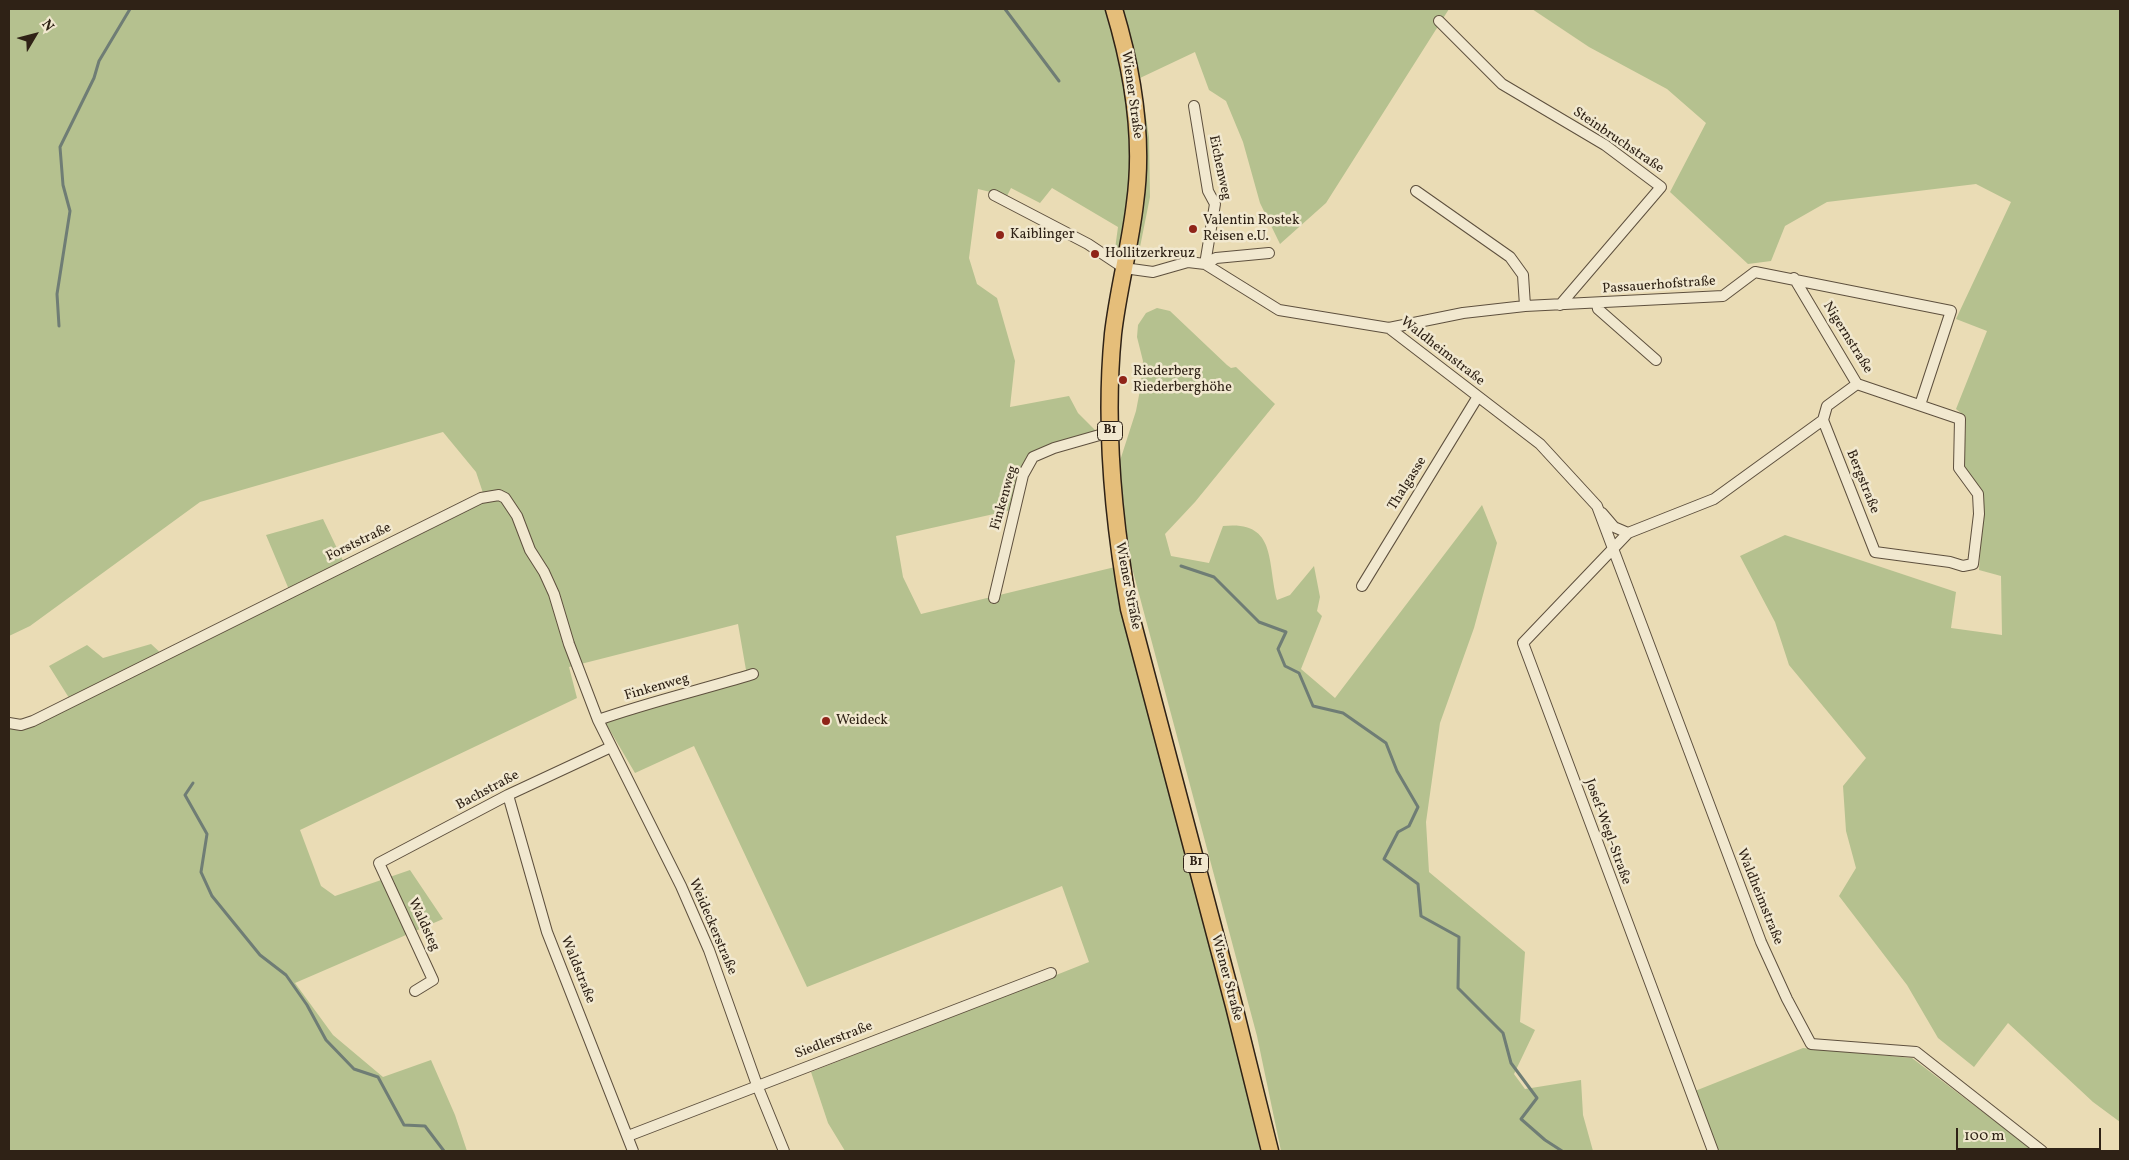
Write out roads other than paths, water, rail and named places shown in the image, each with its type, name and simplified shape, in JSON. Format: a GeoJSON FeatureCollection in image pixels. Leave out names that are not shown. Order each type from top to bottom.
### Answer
{"type":"FeatureCollection","features":[{"type":"Feature","properties":{"kind":"main road","name":"Wiener Straße"},"geometry":{"type":"LineString","coordinates":[[1114,9],[1131,78],[1138,130],[1137,187],[1113,334],[1109,395],[1117,537],[1129,609],[1234,1006],[1270,1151]]}},
{"type":"Feature","properties":{"kind":"street","name":"Steinbruchstraße"},"geometry":{"type":"LineString","coordinates":[[1439,21],[1502,84],[1605,145],[1661,187],[1560,305]]}},
{"type":"Feature","properties":{"kind":"street","name":"Eichenweg"},"geometry":{"type":"LineString","coordinates":[[1194,106],[1208,192],[1215,204],[1205,264]]}},
{"type":"Feature","properties":{"kind":"street"},"geometry":{"type":"LineString","coordinates":[[1416,191],[1510,257],[1523,275],[1525,306]]}},
{"type":"Feature","properties":{"kind":"street"},"geometry":{"type":"LineString","coordinates":[[994,195],[1070,234],[1124,268],[1153,272],[1188,262],[1205,264],[1216,258],[1269,253]]}},
{"type":"Feature","properties":{"kind":"street","name":"Waldheimstraße"},"geometry":{"type":"LineString","coordinates":[[1205,264],[1279,310],[1389,328],[1477,398],[1540,444],[1614,527],[1628,533]]}},
{"type":"Feature","properties":{"kind":"street","name":"Passauerhofstraße"},"geometry":{"type":"LineString","coordinates":[[1389,328],[1463,313],[1525,306],[1597,304],[1723,296],[1755,272],[1794,278],[1951,311],[1920,405]]}},
{"type":"Feature","properties":{"kind":"street","name":"Nigernstraße"},"geometry":{"type":"LineString","coordinates":[[1794,278],[1857,384],[1960,419]]}},
{"type":"Feature","properties":{"kind":"street"},"geometry":{"type":"LineString","coordinates":[[1597,304],[1598,309],[1656,360]]}},
{"type":"Feature","properties":{"kind":"street"},"geometry":{"type":"LineString","coordinates":[[1612,550],[1628,533],[1714,499],[1823,420],[1827,406],[1857,384]]}},
{"type":"Feature","properties":{"kind":"street","name":"Thalgasse"},"geometry":{"type":"LineString","coordinates":[[1362,586],[1477,398]]}},
{"type":"Feature","properties":{"kind":"street","name":"Bergstraße"},"geometry":{"type":"LineString","coordinates":[[1823,420],[1875,552],[1950,562],[1963,566],[1973,564],[1978,494],[1958,468],[1960,419]]}},
{"type":"Feature","properties":{"kind":"street","name":"Finkenweg"},"geometry":{"type":"LineString","coordinates":[[994,598],[1023,476],[1033,457],[1054,448],[1110,432]]}},
{"type":"Feature","properties":{"kind":"street","name":"Forststraße"},"geometry":{"type":"LineString","coordinates":[[9,724],[21,725],[33,721],[481,498],[498,495],[506,498],[517,516],[530,550],[551,587],[569,644],[598,720]]}},
{"type":"Feature","properties":{"kind":"street","name":"Waldheimstraße"},"geometry":{"type":"LineString","coordinates":[[1596,506],[1761,942],[1787,1000],[1811,1044],[1916,1052],[2042,1151]]}},
{"type":"Feature","properties":{"kind":"street","name":"Josef-Wegl-Straße"},"geometry":{"type":"LineString","coordinates":[[1612,550],[1522,643],[1713,1151]]}},
{"type":"Feature","properties":{"kind":"street","name":"Finkenweg"},"geometry":{"type":"LineString","coordinates":[[598,720],[649,703],[753,674]]}},
{"type":"Feature","properties":{"kind":"street","name":"Weideckerstraße"},"geometry":{"type":"LineString","coordinates":[[598,720],[681,886],[709,950],[757,1085],[784,1151]]}},
{"type":"Feature","properties":{"kind":"street","name":"Bachstraße"},"geometry":{"type":"LineString","coordinates":[[379,863],[508,795],[611,747]]}},
{"type":"Feature","properties":{"kind":"street","name":"Waldstraße"},"geometry":{"type":"LineString","coordinates":[[508,795],[547,932],[633,1151]]}},
{"type":"Feature","properties":{"kind":"street","name":"Waldsteg"},"geometry":{"type":"LineString","coordinates":[[379,863],[433,980],[415,991]]}},
{"type":"Feature","properties":{"kind":"street","name":"Siedlerstraße"},"geometry":{"type":"LineString","coordinates":[[628,1136],[757,1085],[1007,992],[1051,973]]}},
{"type":"Feature","properties":{"kind":"waterway"},"geometry":{"type":"LineString","coordinates":[[59,326],[57,294],[70,211],[63,185],[60,147],[94,78],[99,61],[130,9]]}},
{"type":"Feature","properties":{"kind":"waterway"},"geometry":{"type":"LineString","coordinates":[[1005,9],[1059,81]]}},
{"type":"Feature","properties":{"kind":"waterway"},"geometry":{"type":"LineString","coordinates":[[1181,566],[1214,577],[1259,622],[1286,632],[1278,649],[1285,666],[1299,673],[1313,706],[1343,713],[1386,743],[1397,771],[1418,807],[1409,826],[1398,832],[1384,859],[1418,884],[1421,916],[1459,937],[1458,988],[1503,1033],[1511,1063],[1537,1098],[1521,1119],[1545,1140],[1562,1151]]}},
{"type":"Feature","properties":{"kind":"waterway"},"geometry":{"type":"LineString","coordinates":[[193,783],[185,795],[207,834],[201,872],[212,896],[260,955],[286,975],[307,1005],[326,1040],[354,1069],[378,1077],[404,1125],[425,1126],[444,1151]]}},
{"type":"Feature","properties":{"kind":"place","name":"Valentin Rostek Reisen e.U."},"geometry":{"type":"Point","coordinates":[1193,229]}},
{"type":"Feature","properties":{"kind":"place","name":"Kaiblinger"},"geometry":{"type":"Point","coordinates":[1000,235]}},
{"type":"Feature","properties":{"kind":"place","name":"Hollitzerkreuz"},"geometry":{"type":"Point","coordinates":[1095,254]}},
{"type":"Feature","properties":{"kind":"place","name":"Riederberg Riederberghöhe"},"geometry":{"type":"Point","coordinates":[1123,380]}},
{"type":"Feature","properties":{"kind":"place","name":"Weideck"},"geometry":{"type":"Point","coordinates":[826,721]}}]}
